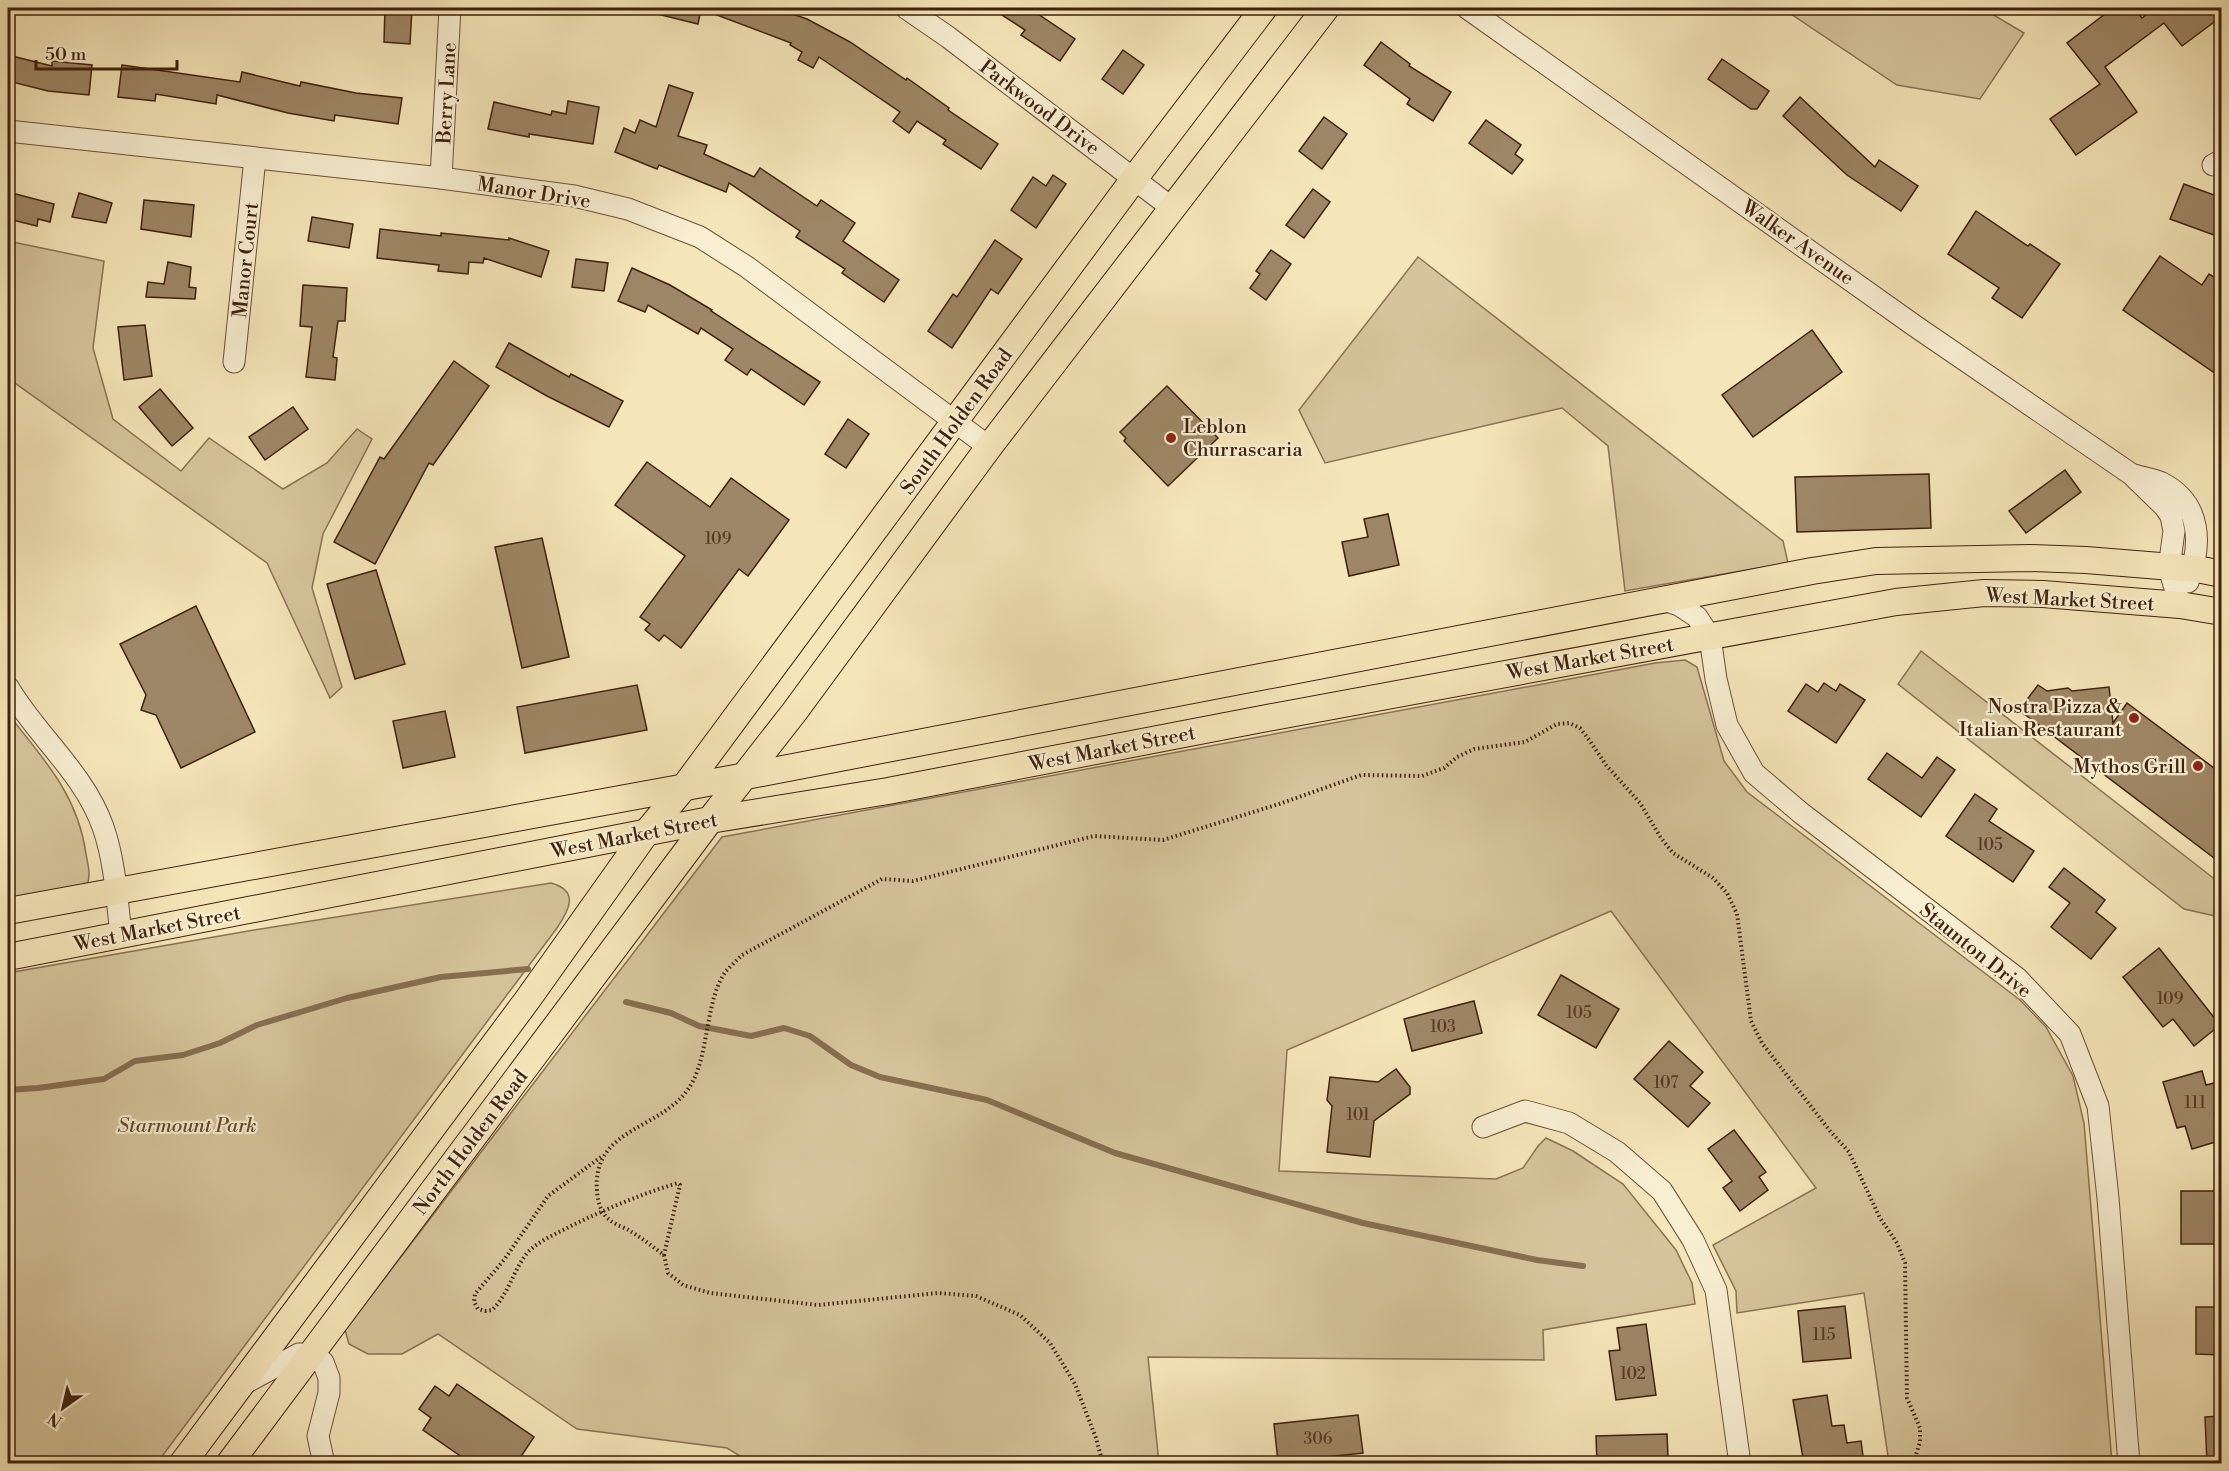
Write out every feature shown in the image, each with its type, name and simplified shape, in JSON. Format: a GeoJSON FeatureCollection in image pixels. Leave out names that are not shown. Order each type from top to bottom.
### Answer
{"type":"FeatureCollection","features":[{"type":"Feature","properties":{"kind":"main road","name":"South Holden Road"},"geometry":{"type":"LineString","coordinates":[[646,833],[685,786],[1134,179],[1264,8]]}},
{"type":"Feature","properties":{"kind":"main road"},"geometry":{"type":"LineString","coordinates":[[710,820],[746,776],[989,447],[1326,8]]}},
{"type":"Feature","properties":{"kind":"main road","name":"West Market Street"},"geometry":{"type":"LineString","coordinates":[[8,911],[746,776],[1876,561],[2030,558],[2086,560],[2222,574]]}},
{"type":"Feature","properties":{"kind":"main road","name":"West Market Street"},"geometry":{"type":"LineString","coordinates":[[8,957],[710,820],[888,791],[1267,718],[1896,602],[1984,593],[2043,594],[2180,605],[2222,612]]}},
{"type":"Feature","properties":{"kind":"main road","name":"North Holden Road"},"geometry":{"type":"LineString","coordinates":[[229,1464],[710,820]]}},
{"type":"Feature","properties":{"kind":"main road","name":"North Holden Road"},"geometry":{"type":"LineString","coordinates":[[182,1464],[528,999],[646,833]]}},
{"type":"Feature","properties":{"kind":"street","name":"Berry Lane"},"geometry":{"type":"LineString","coordinates":[[441,178],[450,8]]}},
{"type":"Feature","properties":{"kind":"street","name":"Parkwood Drive"},"geometry":{"type":"LineString","coordinates":[[906,8],[948,37],[1172,208]]}},
{"type":"Feature","properties":{"kind":"street","name":"Walker Avenue"},"geometry":{"type":"LineString","coordinates":[[1467,8],[1915,326],[2131,474],[2161,483],[2175,492],[2189,507],[2197,538],[2181,568],[2180,605]]}},
{"type":"Feature","properties":{"kind":"street","name":"Manor Drive"},"geometry":{"type":"LineString","coordinates":[[8,131],[441,178],[573,196],[628,209],[700,237],[747,267],[989,447]]}},
{"type":"Feature","properties":{"kind":"street","name":"Manor Court"},"geometry":{"type":"LineString","coordinates":[[234,362],[255,158]]}},
{"type":"Feature","properties":{"kind":"street","name":"Staunton Drive"},"geometry":{"type":"LineString","coordinates":[[1664,600],[1679,605],[1697,617],[1710,637],[1716,679],[1727,725],[1754,773],[1801,813],[2017,978],[2070,1034],[2098,1106],[2108,1198],[2129,1464]]}},
{"type":"Feature","properties":{"kind":"street"},"geometry":{"type":"LineString","coordinates":[[8,687],[18,705],[58,753],[89,797],[103,827],[112,860],[121,935]]}},
{"type":"Feature","properties":{"kind":"street"},"geometry":{"type":"LineString","coordinates":[[1484,1127],[1525,1111],[1569,1123],[1617,1152],[1662,1191],[1693,1240],[1716,1290],[1740,1464]]}},
{"type":"Feature","properties":{"kind":"street"},"geometry":{"type":"LineString","coordinates":[[241,1385],[299,1354],[311,1354],[323,1362],[329,1378],[329,1394],[318,1436],[324,1464]]}},
{"type":"Feature","properties":{"kind":"path"},"geometry":{"type":"LineString","coordinates":[[1103,1464],[1096,1438],[1075,1384],[1050,1343],[1020,1315],[976,1296],[938,1293],[819,1305],[710,1293],[683,1286],[668,1273],[664,1255],[680,1185],[678,1183],[603,1211],[541,1241],[519,1264],[500,1303],[492,1310],[478,1309],[474,1302],[475,1294],[504,1260],[548,1196],[601,1157],[620,1139],[678,1103],[693,1082],[702,1059],[710,1018],[725,973],[742,955],[882,879],[913,881],[1094,836],[1163,840],[1279,804],[1361,774],[1422,776],[1444,768],[1457,757],[1474,749],[1525,742],[1557,723],[1569,723],[1580,728],[1606,765],[1640,803],[1673,853],[1713,878],[1727,894],[1737,914],[1751,1021],[1758,1036],[1830,1131],[1850,1152],[1880,1218],[1897,1243],[1905,1263],[1907,1398],[1920,1428],[1920,1442],[1913,1464]]}},
{"type":"Feature","properties":{"kind":"path"},"geometry":{"type":"LineString","coordinates":[[601,1157],[596,1183],[598,1203],[603,1211],[609,1220],[629,1230],[664,1255]]}},
{"type":"Feature","properties":{"kind":"green space"},"geometry":{"type":"Polygon","coordinates":[[[1782,8],[1982,8],[2024,33],[1980,99],[1897,85],[1782,8]]]}},
{"type":"Feature","properties":{"kind":"green space"},"geometry":{"type":"Polygon","coordinates":[[[8,241],[104,261],[93,348],[113,419],[181,471],[209,438],[283,489],[327,463],[357,429],[372,439],[323,534],[312,588],[342,687],[330,698],[267,563],[8,378],[8,241]]]}},
{"type":"Feature","properties":{"kind":"green space"},"geometry":{"type":"Polygon","coordinates":[[[1418,257],[1783,541],[1788,563],[1625,591],[1608,446],[1562,408],[1325,463],[1299,410],[1418,257]]]}},
{"type":"Feature","properties":{"kind":"green space"},"geometry":{"type":"Polygon","coordinates":[[[1921,651],[2221,884],[2221,921],[2215,916],[2184,909],[1898,684],[1921,651]]]}},
{"type":"Feature","properties":{"kind":"green space"},"geometry":{"type":"Polygon","coordinates":[[[1685,660],[1697,667],[1724,761],[1747,792],[2020,1000],[2046,1027],[2073,1076],[2084,1123],[2112,1463],[1889,1463],[1864,1293],[1737,1313],[1736,1291],[1713,1245],[1816,1188],[1611,911],[1287,1050],[1279,1171],[1496,1179],[1523,1168],[1546,1138],[1573,1151],[1623,1184],[1676,1250],[1692,1283],[1695,1304],[1543,1330],[1544,1360],[1148,1357],[1159,1463],[753,1464],[727,1448],[577,1429],[438,1334],[402,1354],[368,1354],[349,1344],[345,1330],[722,837],[1655,663],[1685,660]]]}},
{"type":"Feature","properties":{"kind":"green space"},"geometry":{"type":"Polygon","coordinates":[[[8,714],[46,762],[67,795],[82,833],[88,866],[87,886],[8,903],[8,714]]]}},
{"type":"Feature","properties":{"kind":"green space","name":"Starmount Park"},"geometry":{"type":"Polygon","coordinates":[[[551,883],[560,886],[569,896],[568,908],[557,928],[157,1463],[8,1463],[8,973],[254,930],[551,883]]]}},
{"type":"Feature","properties":{"kind":"building"},"geometry":{"type":"Polygon","coordinates":[[[385,8],[412,8],[410,44],[384,42],[385,8]]]}},
{"type":"Feature","properties":{"kind":"building"},"geometry":{"type":"Polygon","coordinates":[[[654,8],[775,8],[807,19],[850,42],[906,80],[907,78],[949,108],[948,110],[998,144],[981,169],[943,144],[946,140],[917,121],[909,133],[893,121],[900,112],[819,57],[813,68],[798,60],[802,52],[790,45],[791,43],[701,9],[698,24],[653,13],[654,8]]]}},
{"type":"Feature","properties":{"kind":"building"},"geometry":{"type":"Polygon","coordinates":[[[991,8],[1029,8],[1075,39],[1060,61],[1021,35],[1025,30],[991,8]]]}},
{"type":"Feature","properties":{"kind":"building"},"geometry":{"type":"Polygon","coordinates":[[[2113,8],[2134,8],[2142,18],[2152,8],[2222,8],[2222,16],[2182,46],[2164,23],[2105,67],[2137,112],[2076,155],[2050,119],[2100,84],[2067,43],[2113,8]]]}},
{"type":"Feature","properties":{"kind":"building"},"geometry":{"type":"Polygon","coordinates":[[[1381,42],[1410,64],[1409,66],[1451,92],[1433,121],[1407,104],[1410,99],[1364,65],[1381,42]]]}},
{"type":"Feature","properties":{"kind":"building"},"geometry":{"type":"Polygon","coordinates":[[[1123,50],[1144,65],[1123,94],[1102,79],[1123,50]]]}},
{"type":"Feature","properties":{"kind":"building"},"geometry":{"type":"Polygon","coordinates":[[[8,55],[52,66],[52,61],[92,65],[89,95],[48,91],[8,81],[8,55]]]}},
{"type":"Feature","properties":{"kind":"building"},"geometry":{"type":"Polygon","coordinates":[[[1722,59],[1769,91],[1757,109],[1751,109],[1708,79],[1722,59]]]}},
{"type":"Feature","properties":{"kind":"building"},"geometry":{"type":"Polygon","coordinates":[[[122,65],[240,82],[242,72],[300,86],[301,82],[356,93],[402,98],[398,124],[335,115],[334,121],[288,113],[217,95],[216,104],[156,94],[155,101],[118,97],[122,65]]]}},
{"type":"Feature","properties":{"kind":"building"},"geometry":{"type":"Polygon","coordinates":[[[669,85],[693,93],[678,136],[707,145],[704,154],[754,177],[760,168],[817,206],[821,200],[855,223],[843,241],[899,280],[884,302],[842,273],[845,269],[796,237],[800,231],[729,183],[726,192],[659,165],[657,169],[615,152],[624,128],[635,133],[640,120],[656,127],[669,85]]]}},
{"type":"Feature","properties":{"kind":"building"},"geometry":{"type":"Polygon","coordinates":[[[1800,97],[1875,167],[1879,160],[1918,186],[1901,211],[1847,175],[1783,116],[1800,97]]]}},
{"type":"Feature","properties":{"kind":"building"},"geometry":{"type":"Polygon","coordinates":[[[568,101],[599,107],[593,144],[529,134],[529,137],[488,129],[494,102],[551,115],[552,111],[566,114],[568,101]]]}},
{"type":"Feature","properties":{"kind":"building"},"geometry":{"type":"Polygon","coordinates":[[[1324,117],[1347,134],[1322,169],[1299,151],[1324,117]]]}},
{"type":"Feature","properties":{"kind":"building"},"geometry":{"type":"Polygon","coordinates":[[[1486,120],[1521,145],[1515,154],[1523,160],[1512,174],[1469,143],[1486,120]]]}},
{"type":"Feature","properties":{"kind":"building"},"geometry":{"type":"Polygon","coordinates":[[[1053,175],[1066,184],[1036,228],[1011,210],[1033,177],[1046,186],[1053,175]]]}},
{"type":"Feature","properties":{"kind":"building"},"geometry":{"type":"Polygon","coordinates":[[[2184,184],[2222,198],[2222,238],[2170,219],[2184,184]]]}},
{"type":"Feature","properties":{"kind":"building"},"geometry":{"type":"Polygon","coordinates":[[[1313,189],[1330,202],[1304,238],[1286,225],[1313,189]]]}},
{"type":"Feature","properties":{"kind":"building"},"geometry":{"type":"Polygon","coordinates":[[[8,192],[54,204],[50,222],[38,219],[37,226],[8,219],[8,192]]]}},
{"type":"Feature","properties":{"kind":"building"},"geometry":{"type":"Polygon","coordinates":[[[79,193],[112,203],[106,223],[72,217],[79,193]]]}},
{"type":"Feature","properties":{"kind":"building"},"geometry":{"type":"Polygon","coordinates":[[[144,200],[194,205],[191,237],[141,229],[144,200]]]}},
{"type":"Feature","properties":{"kind":"building"},"geometry":{"type":"Polygon","coordinates":[[[1976,211],[2028,246],[2030,244],[2060,264],[2022,318],[1992,298],[1999,288],[1948,254],[1976,211]]]}},
{"type":"Feature","properties":{"kind":"building"},"geometry":{"type":"Polygon","coordinates":[[[312,217],[353,224],[349,248],[308,241],[312,217]]]}},
{"type":"Feature","properties":{"kind":"building"},"geometry":{"type":"Polygon","coordinates":[[[380,229],[441,236],[441,233],[509,240],[509,238],[549,251],[541,277],[484,258],[483,263],[469,262],[468,274],[438,271],[439,265],[377,258],[380,229]]]}},
{"type":"Feature","properties":{"kind":"building"},"geometry":{"type":"Polygon","coordinates":[[[995,240],[1022,259],[998,294],[991,289],[952,348],[928,331],[953,294],[957,297],[995,240]]]}},
{"type":"Feature","properties":{"kind":"building"},"geometry":{"type":"Polygon","coordinates":[[[1271,250],[1291,264],[1266,300],[1250,288],[1260,274],[1256,271],[1271,250]]]}},
{"type":"Feature","properties":{"kind":"building"},"geometry":{"type":"Polygon","coordinates":[[[2160,256],[2202,285],[2209,274],[2222,282],[2222,378],[2123,310],[2160,256]]]}},
{"type":"Feature","properties":{"kind":"building"},"geometry":{"type":"Polygon","coordinates":[[[576,259],[608,263],[604,291],[572,287],[576,259]]]}},
{"type":"Feature","properties":{"kind":"building"},"geometry":{"type":"Polygon","coordinates":[[[168,262],[191,267],[189,287],[196,288],[195,299],[146,297],[148,282],[164,284],[168,262]]]}},
{"type":"Feature","properties":{"kind":"building"},"geometry":{"type":"Polygon","coordinates":[[[632,268],[670,285],[712,310],[820,382],[804,405],[751,369],[747,375],[725,360],[733,349],[701,328],[698,334],[648,305],[645,312],[618,301],[632,268]]]}},
{"type":"Feature","properties":{"kind":"building"},"geometry":{"type":"Polygon","coordinates":[[[303,285],[347,288],[345,321],[338,321],[333,357],[337,358],[335,380],[306,377],[312,327],[300,326],[303,285]]]}},
{"type":"Feature","properties":{"kind":"building"},"geometry":{"type":"Polygon","coordinates":[[[145,325],[152,376],[124,380],[118,327],[145,325]]]}},
{"type":"Feature","properties":{"kind":"building"},"geometry":{"type":"Polygon","coordinates":[[[1812,330],[1842,372],[1753,437],[1722,395],[1812,330]]]}},
{"type":"Feature","properties":{"kind":"building"},"geometry":{"type":"Polygon","coordinates":[[[509,343],[569,377],[571,374],[623,401],[609,427],[496,367],[509,343]]]}},
{"type":"Feature","properties":{"kind":"building"},"geometry":{"type":"Polygon","coordinates":[[[454,361],[489,386],[433,465],[429,463],[375,564],[334,542],[380,457],[384,459],[454,361]]]}},
{"type":"Feature","properties":{"kind":"building"},"geometry":{"type":"Polygon","coordinates":[[[1167,386],[1218,438],[1168,486],[1124,441],[1126,438],[1120,432],[1167,386]]]}},
{"type":"Feature","properties":{"kind":"building"},"geometry":{"type":"Polygon","coordinates":[[[160,389],[193,428],[172,446],[139,407],[160,389]]]}},
{"type":"Feature","properties":{"kind":"building"},"geometry":{"type":"Polygon","coordinates":[[[293,407],[308,429],[265,460],[249,437],[293,407]]]}},
{"type":"Feature","properties":{"kind":"building"},"geometry":{"type":"Polygon","coordinates":[[[848,419],[869,434],[846,468],[825,454],[848,419]]]}},
{"type":"Feature","properties":{"kind":"building"},"geometry":{"type":"Polygon","coordinates":[[[647,462],[710,507],[731,478],[789,520],[748,576],[739,569],[681,648],[664,635],[659,641],[645,630],[650,624],[640,617],[685,556],[615,505],[647,462]]]}},
{"type":"Feature","properties":{"kind":"building"},"geometry":{"type":"Polygon","coordinates":[[[2065,470],[2081,492],[2026,533],[2009,511],[2065,470]]]}},
{"type":"Feature","properties":{"kind":"building"},"geometry":{"type":"Polygon","coordinates":[[[1929,474],[1931,528],[1797,532],[1795,477],[1929,474]]]}},
{"type":"Feature","properties":{"kind":"building"},"geometry":{"type":"Polygon","coordinates":[[[1388,514],[1399,565],[1349,576],[1342,542],[1368,537],[1364,519],[1388,514]]]}},
{"type":"Feature","properties":{"kind":"building"},"geometry":{"type":"Polygon","coordinates":[[[542,538],[569,657],[522,668],[495,547],[542,538]]]}},
{"type":"Feature","properties":{"kind":"building"},"geometry":{"type":"Polygon","coordinates":[[[376,570],[405,664],[355,679],[327,584],[376,570]]]}},
{"type":"Feature","properties":{"kind":"building"},"geometry":{"type":"Polygon","coordinates":[[[196,606],[255,732],[181,768],[156,715],[141,710],[146,695],[120,644],[196,606]]]}},
{"type":"Feature","properties":{"kind":"building"},"geometry":{"type":"Polygon","coordinates":[[[1824,683],[1836,691],[1840,684],[1865,700],[1836,743],[1788,711],[1806,684],[1818,692],[1824,683]]]}},
{"type":"Feature","properties":{"kind":"building"},"geometry":{"type":"Polygon","coordinates":[[[637,685],[647,730],[525,753],[517,707],[637,685]]]}},
{"type":"Feature","properties":{"kind":"building"},"geometry":{"type":"Polygon","coordinates":[[[2038,685],[2047,691],[2109,687],[2113,723],[2127,703],[2222,774],[2222,864],[2019,710],[2038,685]]]}},
{"type":"Feature","properties":{"kind":"building"},"geometry":{"type":"Polygon","coordinates":[[[445,711],[455,757],[403,768],[393,721],[445,711]]]}},
{"type":"Feature","properties":{"kind":"building"},"geometry":{"type":"Polygon","coordinates":[[[1887,753],[1922,778],[1937,757],[1955,770],[1921,817],[1868,779],[1887,753]]]}},
{"type":"Feature","properties":{"kind":"building"},"geometry":{"type":"Polygon","coordinates":[[[1975,794],[1997,809],[1989,821],[2034,851],[2013,882],[1946,836],[1975,794]]]}},
{"type":"Feature","properties":{"kind":"building"},"geometry":{"type":"Polygon","coordinates":[[[2064,868],[2105,900],[2096,912],[2116,928],[2091,959],[2051,927],[2070,903],[2049,887],[2064,868]]]}},
{"type":"Feature","properties":{"kind":"building"},"geometry":{"type":"Polygon","coordinates":[[[2159,948],[2220,1025],[2194,1046],[2173,1019],[2163,1027],[2123,977],[2159,948]]]}},
{"type":"Feature","properties":{"kind":"building"},"geometry":{"type":"Polygon","coordinates":[[[1561,975],[1619,1009],[1596,1048],[1538,1015],[1561,975]]]}},
{"type":"Feature","properties":{"kind":"building"},"geometry":{"type":"Polygon","coordinates":[[[1474,1001],[1482,1033],[1412,1051],[1404,1019],[1474,1001]]]}},
{"type":"Feature","properties":{"kind":"building"},"geometry":{"type":"Polygon","coordinates":[[[1669,1041],[1703,1072],[1690,1086],[1710,1103],[1688,1127],[1634,1079],[1669,1041]]]}},
{"type":"Feature","properties":{"kind":"building"},"geometry":{"type":"Polygon","coordinates":[[[1396,1069],[1410,1087],[1410,1094],[1374,1121],[1370,1157],[1327,1152],[1332,1106],[1327,1100],[1330,1077],[1378,1082],[1396,1069]]]}},
{"type":"Feature","properties":{"kind":"building"},"geometry":{"type":"Polygon","coordinates":[[[2202,1071],[2206,1085],[2218,1082],[2222,1093],[2222,1111],[2214,1113],[2222,1140],[2192,1149],[2185,1126],[2177,1128],[2163,1082],[2202,1071]]]}},
{"type":"Feature","properties":{"kind":"building"},"geometry":{"type":"Polygon","coordinates":[[[1734,1130],[1766,1172],[1759,1177],[1768,1190],[1740,1211],[1723,1188],[1732,1181],[1708,1149],[1734,1130]]]}},
{"type":"Feature","properties":{"kind":"building"},"geometry":{"type":"Polygon","coordinates":[[[2181,1191],[2222,1191],[2222,1244],[2181,1244],[2181,1191]]]}},
{"type":"Feature","properties":{"kind":"building"},"geometry":{"type":"Polygon","coordinates":[[[1845,1306],[1851,1358],[1803,1362],[1798,1311],[1845,1306]]]}},
{"type":"Feature","properties":{"kind":"building"},"geometry":{"type":"Polygon","coordinates":[[[2196,1307],[2222,1307],[2222,1355],[2196,1354],[2196,1307]]]}},
{"type":"Feature","properties":{"kind":"building"},"geometry":{"type":"Polygon","coordinates":[[[1646,1324],[1656,1395],[1616,1400],[1609,1351],[1620,1350],[1617,1328],[1646,1324]]]}},
{"type":"Feature","properties":{"kind":"building"},"geometry":{"type":"Polygon","coordinates":[[[457,1384],[534,1437],[516,1464],[472,1464],[423,1430],[431,1418],[419,1409],[435,1386],[449,1396],[457,1384]]]}},
{"type":"Feature","properties":{"kind":"building"},"geometry":{"type":"Polygon","coordinates":[[[1827,1395],[1832,1426],[1844,1425],[1847,1443],[1861,1441],[1864,1464],[1804,1464],[1793,1400],[1827,1395]]]}},
{"type":"Feature","properties":{"kind":"building"},"geometry":{"type":"Polygon","coordinates":[[[1358,1415],[1363,1453],[1278,1462],[1274,1424],[1358,1415]]]}},
{"type":"Feature","properties":{"kind":"building"},"geometry":{"type":"Polygon","coordinates":[[[2222,1416],[2222,1464],[2207,1464],[2205,1417],[2222,1416]]]}},
{"type":"Feature","properties":{"kind":"building"},"geometry":{"type":"Polygon","coordinates":[[[1667,1434],[1668,1457],[1654,1458],[1655,1464],[1597,1464],[1596,1436],[1667,1434]]]}},
{"type":"Feature","properties":{"kind":"waterway"},"geometry":{"type":"LineString","coordinates":[[8,1090],[104,1079],[135,1061],[183,1055],[220,1043],[257,1025],[347,998],[441,977],[528,969]]}},
{"type":"Feature","properties":{"kind":"waterway"},"geometry":{"type":"LineString","coordinates":[[626,1002],[671,1013],[699,1026],[751,1036],[784,1028],[810,1036],[851,1065],[880,1077],[987,1100],[1115,1153],[1363,1223],[1537,1260],[1583,1266]]}},
{"type":"Feature","properties":{"kind":"place","name":"Leblon Churrascaria"},"geometry":{"type":"Point","coordinates":[1171,438]}},
{"type":"Feature","properties":{"kind":"place","name":"Nostra Pizza & Italian Restaurant"},"geometry":{"type":"Point","coordinates":[2134,718]}},
{"type":"Feature","properties":{"kind":"place","name":"Mythos Grill"},"geometry":{"type":"Point","coordinates":[2198,766]}}]}
